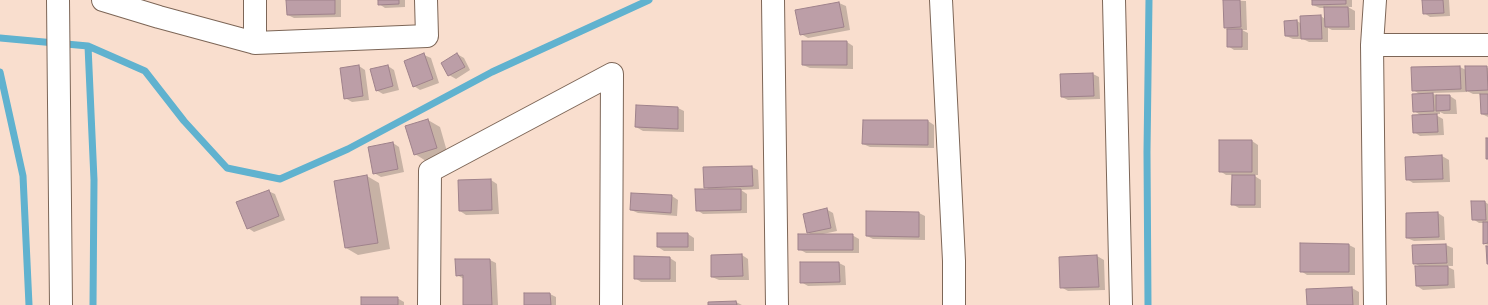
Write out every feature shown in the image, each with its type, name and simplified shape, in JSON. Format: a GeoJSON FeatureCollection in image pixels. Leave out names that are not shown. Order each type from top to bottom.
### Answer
{"type":"FeatureCollection","features":[{"type":"Feature","properties":{"kind":"street"},"geometry":{"type":"LineString","coordinates":[[103,0],[255,43],[427,36],[426,0]]}},
{"type":"Feature","properties":{"kind":"street"},"geometry":{"type":"LineString","coordinates":[[255,0],[255,43]]}},
{"type":"Feature","properties":{"kind":"street"},"geometry":{"type":"LineString","coordinates":[[774,0],[777,305]]}},
{"type":"Feature","properties":{"kind":"street"},"geometry":{"type":"LineString","coordinates":[[941,0],[954,261],[954,305]]}},
{"type":"Feature","properties":{"kind":"street"},"geometry":{"type":"LineString","coordinates":[[1114,0],[1121,305]]}},
{"type":"Feature","properties":{"kind":"street"},"geometry":{"type":"LineString","coordinates":[[1375,0],[1372,45],[1375,305]]}},
{"type":"Feature","properties":{"kind":"street"},"geometry":{"type":"LineString","coordinates":[[58,4],[61,305]]}},
{"type":"Feature","properties":{"kind":"street"},"geometry":{"type":"LineString","coordinates":[[1372,45],[1488,45]]}},
{"type":"Feature","properties":{"kind":"street"},"geometry":{"type":"LineString","coordinates":[[429,305],[430,171],[612,74],[611,305]]}},
{"type":"Feature","properties":{"kind":"building"},"geometry":{"type":"Polygon","coordinates":[[[286,0],[335,0],[335,14],[287,15],[286,0]]]}},
{"type":"Feature","properties":{"kind":"building"},"geometry":{"type":"Polygon","coordinates":[[[378,0],[399,0],[399,4],[378,5],[378,0]]]}},
{"type":"Feature","properties":{"kind":"building"},"geometry":{"type":"Polygon","coordinates":[[[1223,0],[1240,0],[1241,27],[1224,28],[1223,0]]]}},
{"type":"Feature","properties":{"kind":"building"},"geometry":{"type":"Polygon","coordinates":[[[1312,0],[1346,0],[1346,4],[1312,5],[1312,0]]]}},
{"type":"Feature","properties":{"kind":"building"},"geometry":{"type":"Polygon","coordinates":[[[1422,0],[1443,0],[1444,13],[1423,14],[1422,0]]]}},
{"type":"Feature","properties":{"kind":"building"},"geometry":{"type":"Polygon","coordinates":[[[839,2],[844,27],[800,35],[795,10],[839,2]]]}},
{"type":"Feature","properties":{"kind":"building"},"geometry":{"type":"Polygon","coordinates":[[[1324,7],[1348,7],[1349,27],[1325,27],[1324,7]]]}},
{"type":"Feature","properties":{"kind":"building"},"geometry":{"type":"Polygon","coordinates":[[[1321,15],[1322,39],[1301,39],[1300,16],[1321,15]]]}},
{"type":"Feature","properties":{"kind":"building"},"geometry":{"type":"Polygon","coordinates":[[[1297,20],[1298,36],[1285,36],[1284,21],[1297,20]]]}},
{"type":"Feature","properties":{"kind":"building"},"geometry":{"type":"Polygon","coordinates":[[[1227,29],[1242,29],[1242,47],[1227,47],[1227,29]]]}},
{"type":"Feature","properties":{"kind":"building"},"geometry":{"type":"Polygon","coordinates":[[[802,41],[847,41],[847,65],[802,65],[802,41]]]}},
{"type":"Feature","properties":{"kind":"building"},"geometry":{"type":"Polygon","coordinates":[[[424,53],[433,79],[413,87],[404,61],[424,53]]]}},
{"type":"Feature","properties":{"kind":"building"},"geometry":{"type":"Polygon","coordinates":[[[457,53],[465,67],[448,76],[441,63],[457,53]]]}},
{"type":"Feature","properties":{"kind":"building"},"geometry":{"type":"Polygon","coordinates":[[[359,65],[363,96],[344,99],[340,68],[359,65]]]}},
{"type":"Feature","properties":{"kind":"building"},"geometry":{"type":"Polygon","coordinates":[[[388,65],[393,86],[376,91],[370,69],[388,65]]]}},
{"type":"Feature","properties":{"kind":"building"},"geometry":{"type":"Polygon","coordinates":[[[1460,66],[1461,89],[1412,91],[1411,67],[1460,66]]]}},
{"type":"Feature","properties":{"kind":"building"},"geometry":{"type":"Polygon","coordinates":[[[1465,66],[1487,66],[1488,90],[1466,91],[1465,66]]]}},
{"type":"Feature","properties":{"kind":"building"},"geometry":{"type":"Polygon","coordinates":[[[1093,73],[1094,96],[1061,97],[1060,74],[1093,73]]]}},
{"type":"Feature","properties":{"kind":"building"},"geometry":{"type":"Polygon","coordinates":[[[1433,93],[1434,111],[1413,112],[1412,94],[1433,93]]]}},
{"type":"Feature","properties":{"kind":"building"},"geometry":{"type":"Polygon","coordinates":[[[1480,94],[1488,94],[1488,114],[1481,114],[1480,94]]]}},
{"type":"Feature","properties":{"kind":"building"},"geometry":{"type":"Polygon","coordinates":[[[1436,95],[1450,95],[1450,110],[1436,111],[1436,95]]]}},
{"type":"Feature","properties":{"kind":"building"},"geometry":{"type":"Polygon","coordinates":[[[636,105],[678,107],[678,129],[635,127],[636,105]]]}},
{"type":"Feature","properties":{"kind":"building"},"geometry":{"type":"Polygon","coordinates":[[[1437,114],[1438,132],[1413,133],[1412,115],[1437,114]]]}},
{"type":"Feature","properties":{"kind":"building"},"geometry":{"type":"Polygon","coordinates":[[[428,119],[437,148],[414,155],[405,126],[428,119]]]}},
{"type":"Feature","properties":{"kind":"building"},"geometry":{"type":"Polygon","coordinates":[[[863,120],[928,120],[928,145],[862,144],[863,120]]]}},
{"type":"Feature","properties":{"kind":"building"},"geometry":{"type":"Polygon","coordinates":[[[1486,138],[1488,138],[1488,159],[1486,159],[1486,138]]]}},
{"type":"Feature","properties":{"kind":"building"},"geometry":{"type":"Polygon","coordinates":[[[1219,140],[1252,140],[1252,172],[1219,172],[1219,140]]]}},
{"type":"Feature","properties":{"kind":"building"},"geometry":{"type":"Polygon","coordinates":[[[393,142],[398,169],[373,174],[368,147],[393,142]]]}},
{"type":"Feature","properties":{"kind":"building"},"geometry":{"type":"Polygon","coordinates":[[[1442,155],[1443,179],[1406,180],[1405,157],[1442,155]]]}},
{"type":"Feature","properties":{"kind":"building"},"geometry":{"type":"Polygon","coordinates":[[[752,166],[753,186],[704,188],[703,167],[752,166]]]}},
{"type":"Feature","properties":{"kind":"building"},"geometry":{"type":"Polygon","coordinates":[[[367,175],[378,243],[345,248],[334,181],[367,175]]]}},
{"type":"Feature","properties":{"kind":"building"},"geometry":{"type":"Polygon","coordinates":[[[1232,175],[1255,175],[1255,205],[1231,205],[1232,175]]]}},
{"type":"Feature","properties":{"kind":"building"},"geometry":{"type":"Polygon","coordinates":[[[491,179],[492,210],[459,211],[458,180],[491,179]]]}},
{"type":"Feature","properties":{"kind":"building"},"geometry":{"type":"Polygon","coordinates":[[[695,189],[741,189],[741,210],[696,211],[695,189]]]}},
{"type":"Feature","properties":{"kind":"building"},"geometry":{"type":"Polygon","coordinates":[[[269,190],[279,216],[247,229],[236,202],[269,190]]]}},
{"type":"Feature","properties":{"kind":"building"},"geometry":{"type":"Polygon","coordinates":[[[631,193],[672,195],[671,213],[630,210],[631,193]]]}},
{"type":"Feature","properties":{"kind":"building"},"geometry":{"type":"Polygon","coordinates":[[[1471,201],[1485,201],[1486,220],[1472,220],[1471,201]]]}},
{"type":"Feature","properties":{"kind":"building"},"geometry":{"type":"Polygon","coordinates":[[[827,208],[831,228],[807,233],[803,214],[827,208]]]}},
{"type":"Feature","properties":{"kind":"building"},"geometry":{"type":"Polygon","coordinates":[[[866,211],[919,212],[919,237],[866,236],[866,211]]]}},
{"type":"Feature","properties":{"kind":"building"},"geometry":{"type":"Polygon","coordinates":[[[1438,212],[1439,237],[1406,238],[1406,213],[1438,212]]]}},
{"type":"Feature","properties":{"kind":"building"},"geometry":{"type":"Polygon","coordinates":[[[1483,222],[1488,222],[1488,243],[1483,244],[1483,222]]]}},
{"type":"Feature","properties":{"kind":"building"},"geometry":{"type":"Polygon","coordinates":[[[657,233],[688,233],[688,247],[657,247],[657,233]]]}},
{"type":"Feature","properties":{"kind":"building"},"geometry":{"type":"Polygon","coordinates":[[[798,234],[853,234],[853,250],[798,250],[798,234]]]}},
{"type":"Feature","properties":{"kind":"building"},"geometry":{"type":"Polygon","coordinates":[[[1300,243],[1349,244],[1349,272],[1300,272],[1300,243]]]}},
{"type":"Feature","properties":{"kind":"building"},"geometry":{"type":"Polygon","coordinates":[[[1446,244],[1447,263],[1413,264],[1412,245],[1446,244]]]}},
{"type":"Feature","properties":{"kind":"building"},"geometry":{"type":"Polygon","coordinates":[[[1486,246],[1488,246],[1488,264],[1487,264],[1486,246]]]}},
{"type":"Feature","properties":{"kind":"building"},"geometry":{"type":"Polygon","coordinates":[[[742,254],[743,276],[711,277],[711,255],[742,254]]]}},
{"type":"Feature","properties":{"kind":"building"},"geometry":{"type":"Polygon","coordinates":[[[1097,255],[1099,287],[1060,288],[1059,257],[1097,255]]]}},
{"type":"Feature","properties":{"kind":"building"},"geometry":{"type":"Polygon","coordinates":[[[634,256],[670,257],[670,279],[634,279],[634,256]]]}},
{"type":"Feature","properties":{"kind":"building"},"geometry":{"type":"Polygon","coordinates":[[[455,259],[490,259],[492,305],[463,305],[463,275],[456,276],[455,259]]]}},
{"type":"Feature","properties":{"kind":"building"},"geometry":{"type":"Polygon","coordinates":[[[800,262],[839,262],[840,282],[800,283],[800,262]]]}},
{"type":"Feature","properties":{"kind":"building"},"geometry":{"type":"Polygon","coordinates":[[[1415,266],[1448,266],[1448,285],[1416,286],[1415,266]]]}},
{"type":"Feature","properties":{"kind":"building"},"geometry":{"type":"Polygon","coordinates":[[[1352,287],[1353,305],[1307,305],[1306,289],[1352,287]]]}},
{"type":"Feature","properties":{"kind":"building"},"geometry":{"type":"Polygon","coordinates":[[[524,293],[550,293],[551,305],[524,305],[524,293]]]}},
{"type":"Feature","properties":{"kind":"building"},"geometry":{"type":"Polygon","coordinates":[[[361,297],[398,297],[398,305],[361,305],[361,297]]]}},
{"type":"Feature","properties":{"kind":"building"},"geometry":{"type":"Polygon","coordinates":[[[736,301],[737,305],[708,305],[708,302],[736,301]]]}},
{"type":"Feature","properties":{"kind":"waterway"},"geometry":{"type":"LineString","coordinates":[[0,38],[88,46],[145,71],[184,121],[227,168],[280,179],[348,149],[492,72],[649,0]]}},
{"type":"Feature","properties":{"kind":"waterway"},"geometry":{"type":"LineString","coordinates":[[1148,305],[1147,152],[1149,0]]}},
{"type":"Feature","properties":{"kind":"waterway"},"geometry":{"type":"LineString","coordinates":[[88,46],[94,180],[93,305]]}},
{"type":"Feature","properties":{"kind":"waterway"},"geometry":{"type":"LineString","coordinates":[[0,72],[23,176],[29,305]]}}]}
